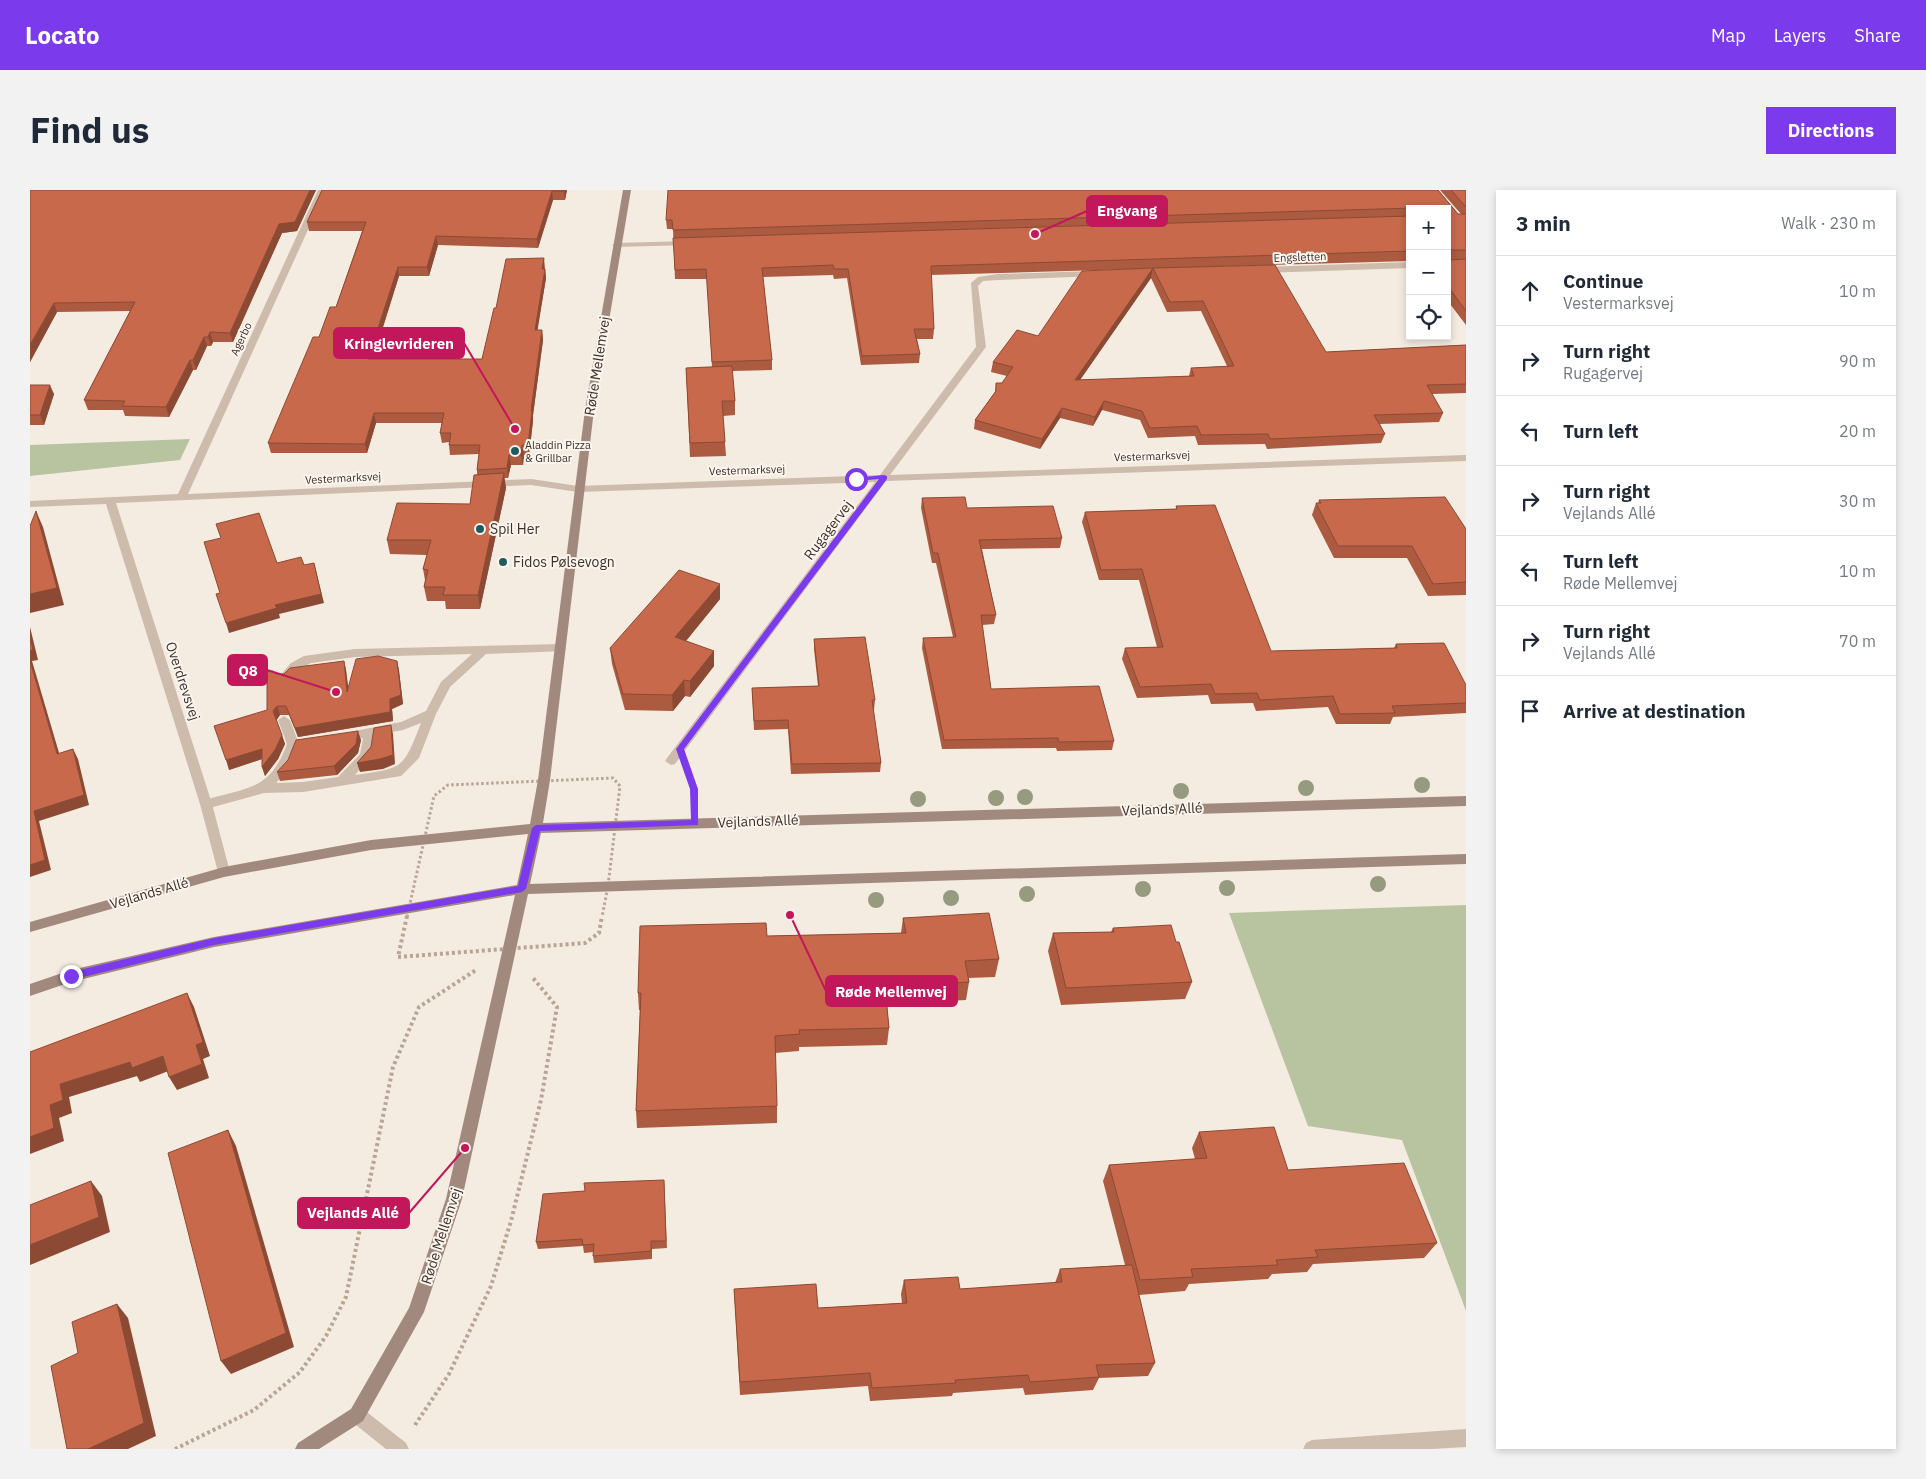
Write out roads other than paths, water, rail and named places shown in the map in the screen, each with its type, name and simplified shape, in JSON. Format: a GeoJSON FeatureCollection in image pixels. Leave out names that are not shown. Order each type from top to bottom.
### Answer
{"type":"FeatureCollection","features":[{"type":"Feature","properties":{"kind":"street","name":"Agerbo"},"geometry":{"type":"LineString","coordinates":[[182,497],[322,190]]}},
{"type":"Feature","properties":{"kind":"street","name":"Røde Mellemvej"},"geometry":{"type":"LineString","coordinates":[[357,1414],[416,1312],[454,1199],[536,828],[544,780],[578,489],[616,245],[627,190]]}},
{"type":"Feature","properties":{"kind":"street"},"geometry":{"type":"LineString","coordinates":[[616,245],[695,242]]}},
{"type":"Feature","properties":{"kind":"street","name":"Engsletten"},"geometry":{"type":"LineString","coordinates":[[1253,270],[1406,265]]}},
{"type":"Feature","properties":{"kind":"street","name":"Rugagervej"},"geometry":{"type":"LineString","coordinates":[[670,761],[981,346],[974,285],[981,279],[1106,274]]}},
{"type":"Feature","properties":{"kind":"street","name":"Vestermarksvej"},"geometry":{"type":"LineString","coordinates":[[30,504],[531,482],[578,489],[1466,458]]}},
{"type":"Feature","properties":{"kind":"street","name":"Overdrevsvej"},"geometry":{"type":"LineString","coordinates":[[110,500],[206,804],[224,872]]}},
{"type":"Feature","properties":{"kind":"street"},"geometry":{"type":"LineString","coordinates":[[283,679],[295,666],[308,658],[356,652],[560,648]]}},
{"type":"Feature","properties":{"kind":"street"},"geometry":{"type":"LineString","coordinates":[[206,804],[264,788],[303,787],[397,773],[413,758],[430,714],[445,685],[482,651]]}},
{"type":"Feature","properties":{"kind":"street"},"geometry":{"type":"LineString","coordinates":[[332,739],[403,726],[430,714]]}},
{"type":"Feature","properties":{"kind":"street"},"geometry":{"type":"LineString","coordinates":[[264,788],[286,766],[298,744],[284,720]]}},
{"type":"Feature","properties":{"kind":"street"},"geometry":{"type":"LineString","coordinates":[[342,781],[366,754],[370,733]]}},
{"type":"Feature","properties":{"kind":"street","name":"Vejlands Allé"},"geometry":{"type":"LineString","coordinates":[[30,927],[224,872],[372,845],[536,828],[1466,801]]}},
{"type":"Feature","properties":{"kind":"street"},"geometry":{"type":"LineString","coordinates":[[30,990],[71,976],[214,942],[522,889],[1466,859]]}},
{"type":"Feature","properties":{"kind":"street"},"geometry":{"type":"LineString","coordinates":[[304,1449],[357,1414],[400,1449]]}},
{"type":"Feature","properties":{"kind":"street"},"geometry":{"type":"LineString","coordinates":[[1312,1449],[1466,1438]]}},
{"type":"Feature","properties":{"kind":"place","name":"Engvang"},"geometry":{"type":"Point","coordinates":[1035,234]}},
{"type":"Feature","properties":{"kind":"place","name":"Kringlevrideren"},"geometry":{"type":"Point","coordinates":[515,429]}},
{"type":"Feature","properties":{"kind":"place","name":"Aladdin Pizza & Grillbar"},"geometry":{"type":"Point","coordinates":[515,451]}},
{"type":"Feature","properties":{"kind":"place","name":"Spil Her"},"geometry":{"type":"Point","coordinates":[480,529]}},
{"type":"Feature","properties":{"kind":"place","name":"Fidos Pølsevogn"},"geometry":{"type":"Point","coordinates":[503,562]}},
{"type":"Feature","properties":{"kind":"place","name":"Q8"},"geometry":{"type":"Point","coordinates":[336,692]}},
{"type":"Feature","properties":{"kind":"place","name":"Røde Mellemvej"},"geometry":{"type":"Point","coordinates":[790,915]}},
{"type":"Feature","properties":{"kind":"place","name":"Vejlands Allé"},"geometry":{"type":"Point","coordinates":[465,1148]}}]}
